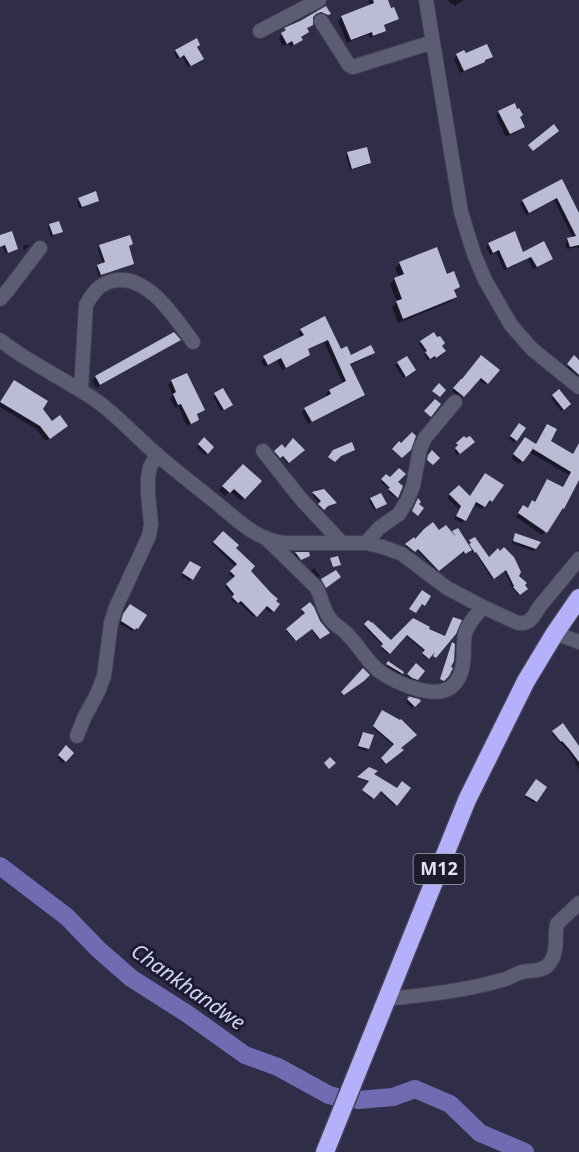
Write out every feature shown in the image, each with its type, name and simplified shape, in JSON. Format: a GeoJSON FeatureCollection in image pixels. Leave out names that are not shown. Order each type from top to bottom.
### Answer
{"type":"FeatureCollection","features":[{"type":"Feature","properties":{"kind":"highway","name":"M12"},"geometry":{"type":"LineString","coordinates":[[326,1152],[467,800],[526,681],[579,598]]}},
{"type":"Feature","properties":{"kind":"street"},"geometry":{"type":"LineString","coordinates":[[260,31],[319,0]]}},
{"type":"Feature","properties":{"kind":"street"},"geometry":{"type":"LineString","coordinates":[[426,0],[461,212],[478,263],[489,288],[511,325],[532,349],[579,387]]}},
{"type":"Feature","properties":{"kind":"street"},"geometry":{"type":"LineString","coordinates":[[321,21],[349,65],[353,67],[433,42]]}},
{"type":"Feature","properties":{"kind":"street"},"geometry":{"type":"LineString","coordinates":[[0,299],[40,248]]}},
{"type":"Feature","properties":{"kind":"street"},"geometry":{"type":"LineString","coordinates":[[81,390],[86,305],[99,287],[110,282],[123,279],[137,283],[167,307],[193,342]]}},
{"type":"Feature","properties":{"kind":"street"},"geometry":{"type":"LineString","coordinates":[[0,340],[112,412],[157,454],[255,534],[268,540],[286,543],[366,543],[383,547],[402,554],[447,588],[483,608],[518,623],[529,621],[579,559]]}},
{"type":"Feature","properties":{"kind":"street"},"geometry":{"type":"LineString","coordinates":[[366,543],[379,528],[399,514],[408,501],[420,449],[425,438],[455,402]]}},
{"type":"Feature","properties":{"kind":"street"},"geometry":{"type":"LineString","coordinates":[[263,451],[301,499],[342,543]]}},
{"type":"Feature","properties":{"kind":"street"},"geometry":{"type":"LineString","coordinates":[[78,736],[104,676],[111,623],[116,607],[149,536],[151,512],[148,478],[150,467],[157,454]]}},
{"type":"Feature","properties":{"kind":"street"},"geometry":{"type":"LineString","coordinates":[[268,540],[316,587],[330,619],[350,636],[376,668],[398,682],[438,693],[453,686],[458,681],[463,664],[465,634],[473,618],[483,608]]}},
{"type":"Feature","properties":{"kind":"street"},"geometry":{"type":"LineString","coordinates":[[555,633],[579,642]]}},
{"type":"Feature","properties":{"kind":"street"},"geometry":{"type":"LineString","coordinates":[[386,999],[450,992],[548,966],[554,957],[557,924],[579,903]]}},
{"type":"Feature","properties":{"kind":"shaded area"},"geometry":{"type":"Polygon","coordinates":[[[0,0],[579,0],[579,1152],[0,1152],[0,0]]]}},
{"type":"Feature","properties":{"kind":"building"},"geometry":{"type":"Polygon","coordinates":[[[373,0],[388,0],[399,19],[384,25],[386,31],[373,36],[372,32],[351,40],[341,16],[374,3],[373,0]]]}},
{"type":"Feature","properties":{"kind":"building"},"geometry":{"type":"Polygon","coordinates":[[[326,6],[331,14],[321,12],[316,14],[313,17],[313,25],[307,28],[309,32],[301,37],[303,40],[294,45],[292,41],[287,44],[281,33],[286,30],[284,28],[326,6]]]}},
{"type":"Feature","properties":{"kind":"building"},"geometry":{"type":"Polygon","coordinates":[[[197,38],[200,45],[197,47],[204,59],[191,66],[184,55],[180,58],[175,50],[197,38]]]}},
{"type":"Feature","properties":{"kind":"building"},"geometry":{"type":"Polygon","coordinates":[[[487,44],[493,57],[464,71],[456,54],[464,50],[466,53],[487,44]]]}},
{"type":"Feature","properties":{"kind":"building"},"geometry":{"type":"Polygon","coordinates":[[[515,103],[523,115],[520,117],[525,127],[510,134],[498,111],[515,103]]]}},
{"type":"Feature","properties":{"kind":"building"},"geometry":{"type":"Polygon","coordinates":[[[554,124],[559,131],[533,151],[528,145],[554,124]]]}},
{"type":"Feature","properties":{"kind":"building"},"geometry":{"type":"Polygon","coordinates":[[[367,147],[371,163],[352,169],[347,152],[367,147]]]}},
{"type":"Feature","properties":{"kind":"building"},"geometry":{"type":"Polygon","coordinates":[[[562,179],[579,213],[579,245],[570,247],[567,238],[576,236],[557,198],[529,213],[522,200],[562,179]]]}},
{"type":"Feature","properties":{"kind":"building"},"geometry":{"type":"Polygon","coordinates":[[[96,191],[99,201],[82,207],[78,198],[96,191]]]}},
{"type":"Feature","properties":{"kind":"building"},"geometry":{"type":"Polygon","coordinates":[[[59,221],[63,232],[53,235],[49,224],[59,221]]]}},
{"type":"Feature","properties":{"kind":"building"},"geometry":{"type":"Polygon","coordinates":[[[12,231],[18,249],[8,253],[5,245],[0,247],[0,235],[12,231]]]}},
{"type":"Feature","properties":{"kind":"building"},"geometry":{"type":"Polygon","coordinates":[[[515,231],[523,252],[544,241],[553,259],[537,267],[531,257],[507,268],[499,250],[493,253],[488,243],[515,231]]]}},
{"type":"Feature","properties":{"kind":"building"},"geometry":{"type":"Polygon","coordinates":[[[130,235],[133,244],[129,246],[134,264],[101,275],[97,265],[105,262],[99,245],[130,235]]]}},
{"type":"Feature","properties":{"kind":"building"},"geometry":{"type":"Polygon","coordinates":[[[437,247],[447,274],[454,271],[460,287],[454,290],[457,297],[403,319],[396,301],[402,299],[394,278],[404,274],[399,262],[437,247]]]}},
{"type":"Feature","properties":{"kind":"building"},"geometry":{"type":"Polygon","coordinates":[[[325,316],[341,349],[347,346],[351,355],[371,345],[375,353],[350,364],[365,395],[312,422],[304,408],[331,394],[329,390],[346,381],[328,340],[308,349],[310,355],[286,368],[281,358],[268,365],[263,356],[304,335],[300,329],[325,316]]]}},
{"type":"Feature","properties":{"kind":"building"},"geometry":{"type":"Polygon","coordinates":[[[174,332],[181,340],[100,385],[95,376],[174,332]]]}},
{"type":"Feature","properties":{"kind":"building"},"geometry":{"type":"Polygon","coordinates":[[[434,332],[445,343],[442,346],[446,351],[430,359],[420,341],[434,332]]]}},
{"type":"Feature","properties":{"kind":"building"},"geometry":{"type":"Polygon","coordinates":[[[481,355],[500,370],[488,384],[481,378],[464,397],[453,388],[481,355]]]}},
{"type":"Feature","properties":{"kind":"building"},"geometry":{"type":"Polygon","coordinates":[[[574,355],[579,360],[579,375],[567,364],[574,355]]]}},
{"type":"Feature","properties":{"kind":"building"},"geometry":{"type":"Polygon","coordinates":[[[407,356],[416,370],[406,377],[397,362],[407,356]]]}},
{"type":"Feature","properties":{"kind":"building"},"geometry":{"type":"Polygon","coordinates":[[[187,373],[205,410],[197,414],[199,420],[191,424],[173,394],[176,392],[171,380],[187,373]]]}},
{"type":"Feature","properties":{"kind":"building"},"geometry":{"type":"Polygon","coordinates":[[[14,380],[48,401],[43,409],[52,421],[60,415],[68,426],[50,439],[40,426],[0,402],[14,380]]]}},
{"type":"Feature","properties":{"kind":"building"},"geometry":{"type":"Polygon","coordinates":[[[439,383],[446,390],[440,397],[432,391],[439,383]]]}},
{"type":"Feature","properties":{"kind":"building"},"geometry":{"type":"Polygon","coordinates":[[[223,388],[233,405],[224,410],[214,393],[223,388]]]}},
{"type":"Feature","properties":{"kind":"building"},"geometry":{"type":"Polygon","coordinates":[[[559,389],[571,404],[564,410],[552,395],[559,389]]]}},
{"type":"Feature","properties":{"kind":"building"},"geometry":{"type":"Polygon","coordinates":[[[435,399],[441,404],[431,417],[424,411],[435,399]]]}},
{"type":"Feature","properties":{"kind":"building"},"geometry":{"type":"Polygon","coordinates":[[[519,423],[526,428],[517,441],[510,436],[519,423]]]}},
{"type":"Feature","properties":{"kind":"building"},"geometry":{"type":"Polygon","coordinates":[[[547,424],[557,429],[551,441],[573,454],[579,443],[579,480],[564,509],[547,533],[518,513],[523,505],[528,508],[532,500],[535,502],[547,479],[563,487],[571,472],[533,449],[535,446],[523,462],[513,454],[525,437],[536,444],[547,424]]]}},
{"type":"Feature","properties":{"kind":"building"},"geometry":{"type":"Polygon","coordinates":[[[412,432],[416,436],[411,450],[402,458],[392,449],[412,432]]]}},
{"type":"Feature","properties":{"kind":"building"},"geometry":{"type":"Polygon","coordinates":[[[464,436],[466,438],[470,436],[475,442],[460,454],[455,448],[458,445],[456,443],[464,436]]]}},
{"type":"Feature","properties":{"kind":"building"},"geometry":{"type":"Polygon","coordinates":[[[204,437],[214,447],[208,454],[198,444],[204,437]]]}},
{"type":"Feature","properties":{"kind":"building"},"geometry":{"type":"Polygon","coordinates":[[[293,438],[305,450],[289,463],[274,451],[282,444],[285,448],[293,438]]]}},
{"type":"Feature","properties":{"kind":"building"},"geometry":{"type":"Polygon","coordinates":[[[352,442],[355,450],[341,456],[335,462],[328,457],[333,450],[352,442]]]}},
{"type":"Feature","properties":{"kind":"building"},"geometry":{"type":"Polygon","coordinates":[[[432,450],[440,458],[433,465],[427,460],[432,450]]]}},
{"type":"Feature","properties":{"kind":"building"},"geometry":{"type":"Polygon","coordinates":[[[243,464],[262,481],[245,499],[234,489],[230,493],[222,486],[243,464]]]}},
{"type":"Feature","properties":{"kind":"building"},"geometry":{"type":"Polygon","coordinates":[[[399,468],[406,474],[398,482],[403,486],[398,498],[381,479],[386,474],[390,477],[399,468]]]}},
{"type":"Feature","properties":{"kind":"building"},"geometry":{"type":"Polygon","coordinates":[[[485,473],[504,485],[492,502],[490,500],[485,507],[476,502],[466,521],[456,516],[461,506],[449,494],[459,485],[470,496],[485,473]]]}},
{"type":"Feature","properties":{"kind":"building"},"geometry":{"type":"Polygon","coordinates":[[[324,489],[337,503],[324,510],[318,504],[321,501],[312,492],[324,489]]]}},
{"type":"Feature","properties":{"kind":"building"},"geometry":{"type":"Polygon","coordinates":[[[381,493],[387,504],[376,509],[370,498],[381,493]]]}},
{"type":"Feature","properties":{"kind":"building"},"geometry":{"type":"Polygon","coordinates":[[[418,498],[421,502],[419,504],[424,508],[418,516],[412,511],[418,498]]]}},
{"type":"Feature","properties":{"kind":"building"},"geometry":{"type":"Polygon","coordinates":[[[433,522],[439,530],[446,525],[456,537],[452,531],[458,528],[472,550],[465,554],[464,551],[439,571],[418,549],[415,552],[405,544],[414,537],[415,539],[433,522]]]}},
{"type":"Feature","properties":{"kind":"building"},"geometry":{"type":"Polygon","coordinates":[[[223,531],[239,545],[236,548],[255,566],[251,571],[278,599],[276,601],[280,604],[274,612],[267,606],[257,617],[241,601],[238,603],[232,597],[234,594],[226,584],[235,576],[230,571],[237,564],[213,542],[223,531]]]}},
{"type":"Feature","properties":{"kind":"building"},"geometry":{"type":"Polygon","coordinates":[[[515,533],[541,542],[536,549],[513,541],[515,533]]]}},
{"type":"Feature","properties":{"kind":"building"},"geometry":{"type":"Polygon","coordinates":[[[475,537],[489,557],[498,548],[500,551],[504,547],[514,557],[521,572],[519,576],[527,583],[525,585],[528,589],[520,595],[513,587],[506,570],[494,579],[469,544],[471,543],[469,540],[475,537]]]}},
{"type":"Feature","properties":{"kind":"building"},"geometry":{"type":"Polygon","coordinates":[[[295,552],[309,552],[310,556],[301,560],[295,552]]]}},
{"type":"Feature","properties":{"kind":"building"},"geometry":{"type":"Polygon","coordinates":[[[338,556],[341,565],[333,567],[330,558],[338,556]]]}},
{"type":"Feature","properties":{"kind":"building"},"geometry":{"type":"Polygon","coordinates":[[[190,561],[201,567],[193,580],[182,573],[190,561]]]}},
{"type":"Feature","properties":{"kind":"building"},"geometry":{"type":"Polygon","coordinates":[[[336,570],[341,577],[326,588],[321,579],[336,570]]]}},
{"type":"Feature","properties":{"kind":"building"},"geometry":{"type":"Polygon","coordinates":[[[422,590],[431,596],[425,606],[422,604],[416,613],[409,609],[422,590]]]}},
{"type":"Feature","properties":{"kind":"building"},"geometry":{"type":"Polygon","coordinates":[[[310,602],[320,621],[330,633],[320,639],[312,629],[296,641],[286,629],[305,613],[301,609],[310,602]]]}},
{"type":"Feature","properties":{"kind":"building"},"geometry":{"type":"Polygon","coordinates":[[[130,604],[147,615],[135,630],[121,621],[130,604]]]}},
{"type":"Feature","properties":{"kind":"building"},"geometry":{"type":"Polygon","coordinates":[[[453,617],[462,620],[456,634],[436,658],[433,656],[435,652],[429,659],[422,653],[425,650],[407,635],[390,654],[364,624],[368,620],[372,622],[391,640],[413,618],[445,636],[453,617]]]}},
{"type":"Feature","properties":{"kind":"building"},"geometry":{"type":"Polygon","coordinates":[[[452,642],[455,644],[454,661],[451,667],[453,668],[444,681],[440,679],[452,642]]]}},
{"type":"Feature","properties":{"kind":"building"},"geometry":{"type":"Polygon","coordinates":[[[388,661],[404,672],[403,674],[386,664],[388,661]]]}},
{"type":"Feature","properties":{"kind":"building"},"geometry":{"type":"Polygon","coordinates":[[[416,663],[425,671],[418,680],[407,674],[416,663]]]}},
{"type":"Feature","properties":{"kind":"building"},"geometry":{"type":"Polygon","coordinates":[[[363,668],[370,675],[344,695],[341,692],[363,668]]]}},
{"type":"Feature","properties":{"kind":"building"},"geometry":{"type":"Polygon","coordinates":[[[407,696],[419,699],[421,701],[415,707],[407,696]]]}},
{"type":"Feature","properties":{"kind":"building"},"geometry":{"type":"Polygon","coordinates":[[[382,710],[401,719],[417,735],[401,748],[404,750],[386,764],[381,758],[394,744],[373,726],[382,710]]]}},
{"type":"Feature","properties":{"kind":"building"},"geometry":{"type":"Polygon","coordinates":[[[563,723],[579,746],[579,762],[552,731],[563,723]]]}},
{"type":"Feature","properties":{"kind":"building"},"geometry":{"type":"Polygon","coordinates":[[[363,732],[374,735],[369,749],[358,746],[363,732]]]}},
{"type":"Feature","properties":{"kind":"building"},"geometry":{"type":"Polygon","coordinates":[[[66,745],[74,753],[66,762],[58,755],[66,745]]]}},
{"type":"Feature","properties":{"kind":"building"},"geometry":{"type":"Polygon","coordinates":[[[330,757],[336,763],[329,769],[324,763],[330,757]]]}},
{"type":"Feature","properties":{"kind":"building"},"geometry":{"type":"Polygon","coordinates":[[[369,767],[378,771],[374,774],[397,788],[402,781],[411,788],[397,806],[381,791],[374,799],[362,790],[369,781],[357,777],[369,767]]]}},
{"type":"Feature","properties":{"kind":"building"},"geometry":{"type":"Polygon","coordinates":[[[536,779],[547,787],[537,802],[525,795],[536,779]]]}},
{"type":"Feature","properties":{"kind":"waterway","name":"Chankhandwe"},"geometry":{"type":"LineString","coordinates":[[0,866],[67,917],[131,978],[245,1055],[278,1067],[329,1095],[337,1097]]}},
{"type":"Feature","properties":{"kind":"waterway","name":"Chankhandwe"},"geometry":{"type":"LineString","coordinates":[[358,1100],[393,1097],[415,1089],[450,1104],[480,1133],[525,1152]]}}]}
